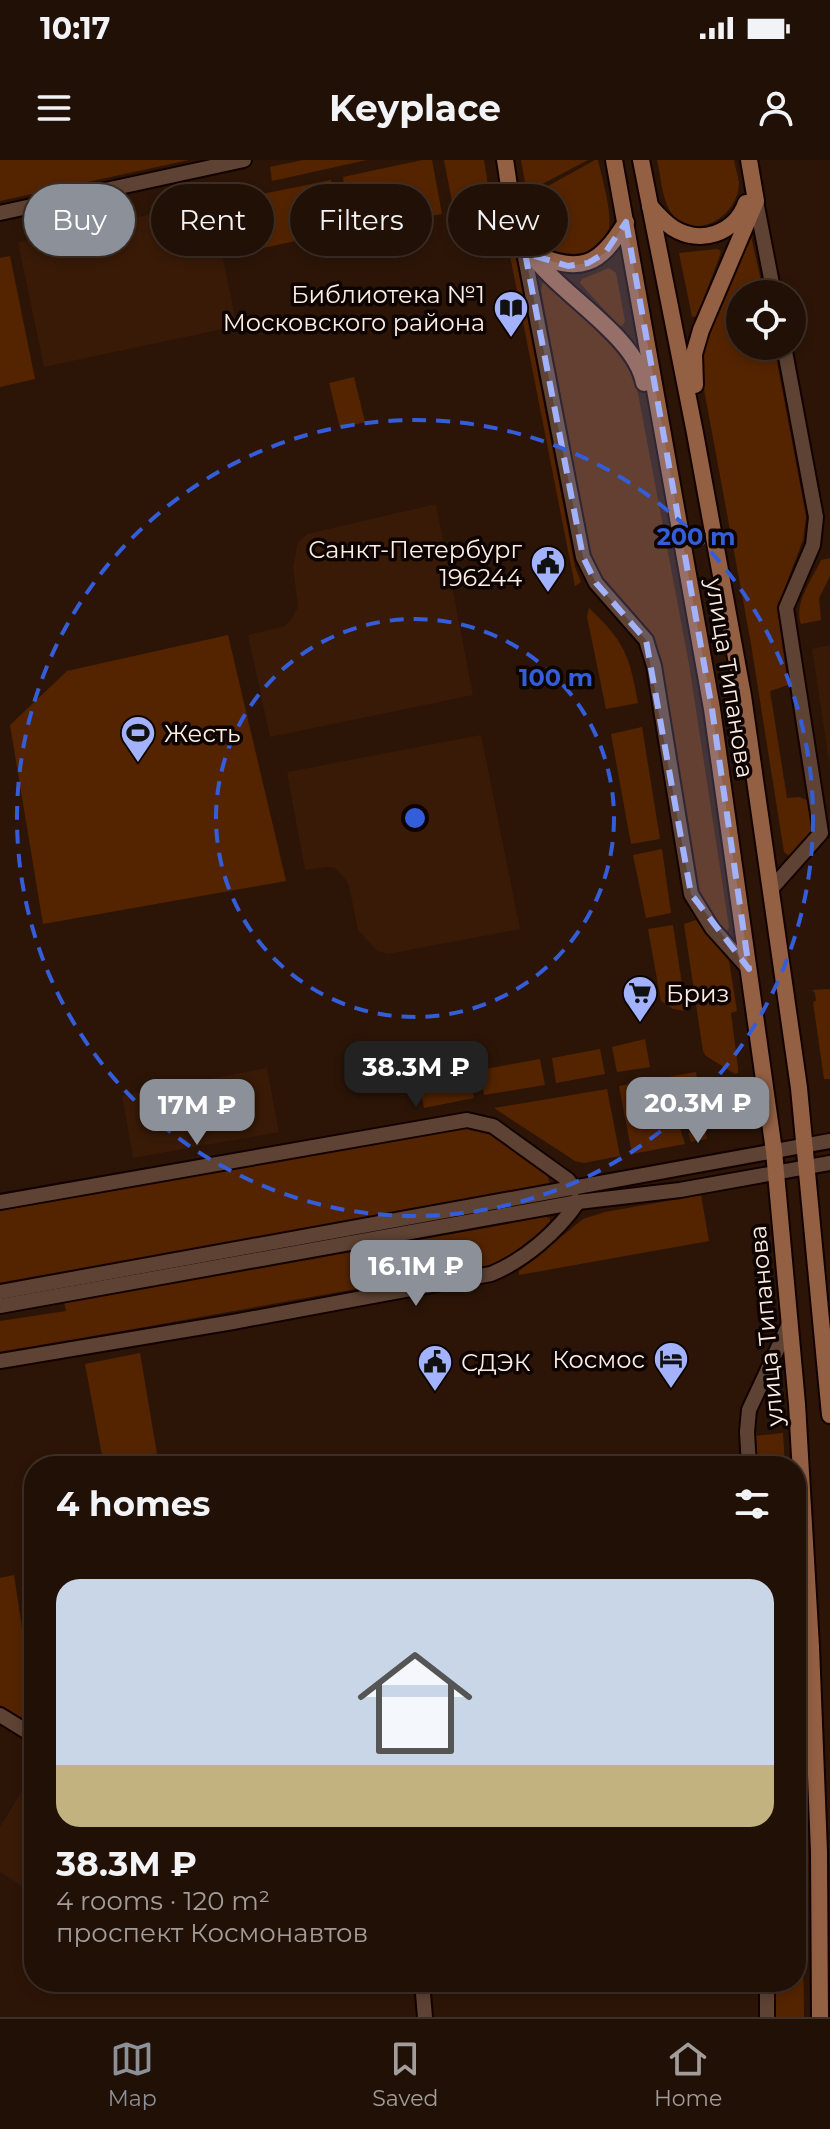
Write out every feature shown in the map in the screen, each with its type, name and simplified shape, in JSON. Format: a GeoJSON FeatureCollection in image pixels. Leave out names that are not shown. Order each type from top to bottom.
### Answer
{"type":"FeatureCollection","features":[{"type":"Feature","properties":{"kind":"main road"},"geometry":{"type":"LineString","coordinates":[[505,160],[510,184]]}},
{"type":"Feature","properties":{"kind":"main road","name":"улица Типанова"},"geometry":{"type":"LineString","coordinates":[[614,160],[712,709],[774,1151],[799,1456]]}},
{"type":"Feature","properties":{"kind":"main road","name":"улица Типанова"},"geometry":{"type":"LineString","coordinates":[[641,160],[743,696],[806,1146],[830,1415]]}},
{"type":"Feature","properties":{"kind":"main road"},"geometry":{"type":"LineString","coordinates":[[695,433],[701,417],[693,377],[694,354],[753,191],[749,160]]}},
{"type":"Feature","properties":{"kind":"main road"},"geometry":{"type":"LineString","coordinates":[[650,205],[679,231],[709,236],[723,231],[734,222],[753,191]]}},
{"type":"Feature","properties":{"kind":"main road"},"geometry":{"type":"LineString","coordinates":[[537,256],[568,266],[588,263],[605,253],[626,222]]}},
{"type":"Feature","properties":{"kind":"main road"},"geometry":{"type":"LineString","coordinates":[[531,256],[635,357],[642,373],[651,426],[662,440]]}},
{"type":"Feature","properties":{"kind":"main road","name":"улица Типанова"},"geometry":{"type":"LineString","coordinates":[[806,1570],[819,1852],[820,2017]]}},
{"type":"Feature","properties":{"kind":"street"},"geometry":{"type":"LineString","coordinates":[[0,213],[244,160]]}},
{"type":"Feature","properties":{"kind":"street"},"geometry":{"type":"LineString","coordinates":[[753,191],[771,280]]}},
{"type":"Feature","properties":{"kind":"street"},"geometry":{"type":"LineString","coordinates":[[529,256],[583,557],[590,575],[638,627],[650,652],[687,877],[698,908],[749,969]]}},
{"type":"Feature","properties":{"kind":"street"},"geometry":{"type":"LineString","coordinates":[[771,889],[821,833],[786,608],[813,545],[816,517],[787,360]]}},
{"type":"Feature","properties":{"kind":"street"},"geometry":{"type":"LineString","coordinates":[[0,1202],[467,1120],[493,1126],[568,1180],[576,1195],[568,1216],[529,1252],[508,1267],[491,1274],[0,1361]]}},
{"type":"Feature","properties":{"kind":"street"},"geometry":{"type":"LineString","coordinates":[[0,1306],[576,1195],[830,1141]]}},
{"type":"Feature","properties":{"kind":"street"},"geometry":{"type":"LineString","coordinates":[[0,1292],[576,1195],[680,1190],[830,1163]]}},
{"type":"Feature","properties":{"kind":"street"},"geometry":{"type":"LineString","coordinates":[[749,1456],[747,1422],[751,1402],[790,1322]]}},
{"type":"Feature","properties":{"kind":"street"},"geometry":{"type":"LineString","coordinates":[[806,1654],[811,1647]]}},
{"type":"Feature","properties":{"kind":"street"},"geometry":{"type":"LineString","coordinates":[[0,1715],[24,1730]]}},
{"type":"Feature","properties":{"kind":"street"},"geometry":{"type":"LineString","coordinates":[[423,1992],[425,2017]]}},
{"type":"Feature","properties":{"kind":"street"},"geometry":{"type":"LineString","coordinates":[[767,1992],[767,2017]]}},
{"type":"Feature","properties":{"kind":"highlighted area"},"geometry":{"type":"Polygon","coordinates":[[[626,222],[712,709],[749,969],[691,894],[646,640],[596,583],[583,557],[525,253],[568,266],[588,263],[605,253],[626,222]]]}},
{"type":"Feature","properties":{"kind":"shaded area"},"geometry":{"type":"Polygon","coordinates":[[[0,160],[189,160],[78,184],[24,184],[24,196],[0,201],[0,160]]]}},
{"type":"Feature","properties":{"kind":"shaded area"},"geometry":{"type":"Polygon","coordinates":[[[303,160],[367,160],[272,181],[270,167],[303,160]]]}},
{"type":"Feature","properties":{"kind":"shaded area"},"geometry":{"type":"Polygon","coordinates":[[[432,160],[442,214],[432,216],[432,184],[344,184],[343,177],[432,160]]]}},
{"type":"Feature","properties":{"kind":"shaded area"},"geometry":{"type":"Polygon","coordinates":[[[444,160],[484,160],[488,184],[449,184],[444,160]]]}},
{"type":"Feature","properties":{"kind":"shaded area"},"geometry":{"type":"Polygon","coordinates":[[[521,160],[588,160],[542,184],[525,184],[521,160]]]}},
{"type":"Feature","properties":{"kind":"shaded area"},"geometry":{"type":"Polygon","coordinates":[[[598,160],[610,221],[606,237],[594,250],[568,255],[568,184],[552,184],[598,160]]]}},
{"type":"Feature","properties":{"kind":"shaded area"},"geometry":{"type":"Polygon","coordinates":[[[657,160],[734,160],[739,184],[737,196],[714,222],[692,226],[681,222],[666,202],[657,160]]]}},
{"type":"Feature","properties":{"kind":"shaded area"},"geometry":{"type":"Polygon","coordinates":[[[331,180],[332,184],[311,184],[331,180]]]}},
{"type":"Feature","properties":{"kind":"shaded area"},"geometry":{"type":"Polygon","coordinates":[[[290,188],[290,242],[274,246],[274,192],[290,188]]]}},
{"type":"Feature","properties":{"kind":"shaded area"},"geometry":{"type":"Polygon","coordinates":[[[151,214],[151,256],[222,256],[237,326],[44,367],[18,242],[24,241],[24,256],[135,256],[135,218],[151,214]]]}},
{"type":"Feature","properties":{"kind":"shaded area"},"geometry":{"type":"Polygon","coordinates":[[[751,236],[761,280],[731,280],[747,237],[751,236]]]}},
{"type":"Feature","properties":{"kind":"shaded area"},"geometry":{"type":"Polygon","coordinates":[[[721,251],[720,255],[697,316],[692,317],[679,253],[721,251]]]}},
{"type":"Feature","properties":{"kind":"shaded area"},"geometry":{"type":"Polygon","coordinates":[[[10,256],[35,379],[0,387],[0,258],[10,256]]]}},
{"type":"Feature","properties":{"kind":"shaded area"},"geometry":{"type":"Polygon","coordinates":[[[510,256],[516,256],[575,567],[581,582],[575,586],[510,256]]]}},
{"type":"Feature","properties":{"kind":"shaded area"},"geometry":{"type":"Polygon","coordinates":[[[609,268],[616,273],[625,321],[622,326],[580,283],[582,279],[609,268]]]}},
{"type":"Feature","properties":{"kind":"shaded area"},"geometry":{"type":"Polygon","coordinates":[[[543,282],[549,282],[623,358],[636,383],[689,664],[729,927],[727,931],[722,929],[699,898],[693,876],[657,648],[643,624],[597,569],[591,556],[541,291],[543,282]]]}},
{"type":"Feature","properties":{"kind":"shaded area"},"geometry":{"type":"Polygon","coordinates":[[[726,292],[726,360],[777,360],[806,516],[803,540],[777,608],[788,685],[770,691],[787,798],[807,800],[810,817],[808,839],[789,856],[784,852],[750,638],[703,384],[703,352],[726,292]]]}},
{"type":"Feature","properties":{"kind":"shaded area"},"geometry":{"type":"Polygon","coordinates":[[[354,377],[365,422],[340,428],[329,383],[354,377]]]}},
{"type":"Feature","properties":{"kind":"shaded area"},"geometry":{"type":"Polygon","coordinates":[[[436,504],[473,695],[270,737],[248,635],[285,626],[293,617],[298,606],[293,567],[298,542],[307,534],[436,504]]]}},
{"type":"Feature","properties":{"kind":"shaded area"},"geometry":{"type":"Polygon","coordinates":[[[830,558],[830,576],[819,598],[821,620],[801,624],[799,616],[805,591],[821,560],[830,558]]]}},
{"type":"Feature","properties":{"kind":"shaded area"},"geometry":{"type":"Polygon","coordinates":[[[589,608],[611,630],[624,650],[638,703],[606,709],[587,617],[589,608]]]}},
{"type":"Feature","properties":{"kind":"shaded area","name":"Жесть"},"geometry":{"type":"Polygon","coordinates":[[[228,635],[286,881],[43,924],[10,725],[67,671],[228,635]]]}},
{"type":"Feature","properties":{"kind":"shaded area"},"geometry":{"type":"Polygon","coordinates":[[[830,645],[830,768],[812,649],[830,645]]]}},
{"type":"Feature","properties":{"kind":"shaded area"},"geometry":{"type":"Polygon","coordinates":[[[642,727],[660,839],[631,844],[611,734],[642,727]]]}},
{"type":"Feature","properties":{"kind":"shaded area"},"geometry":{"type":"Polygon","coordinates":[[[481,735],[520,929],[388,954],[377,951],[358,930],[349,886],[344,877],[335,868],[305,870],[287,772],[481,735]]]}},
{"type":"Feature","properties":{"kind":"shaded area"},"geometry":{"type":"Polygon","coordinates":[[[662,849],[671,913],[646,918],[633,855],[662,849]]]}},
{"type":"Feature","properties":{"kind":"shaded area"},"geometry":{"type":"Polygon","coordinates":[[[696,920],[729,961],[737,1011],[731,1013],[738,1068],[735,1074],[703,1051],[684,924],[696,920]]]}},
{"type":"Feature","properties":{"kind":"shaded area"},"geometry":{"type":"Polygon","coordinates":[[[673,925],[686,1011],[673,1009],[661,1001],[648,929],[673,925]]]}},
{"type":"Feature","properties":{"kind":"shaded area"},"geometry":{"type":"Polygon","coordinates":[[[830,989],[830,1079],[824,1079],[813,1002],[816,1001],[815,993],[812,990],[830,989]]]}},
{"type":"Feature","properties":{"kind":"shaded area"},"geometry":{"type":"Polygon","coordinates":[[[645,1039],[650,1067],[617,1072],[612,1047],[645,1039]]]}},
{"type":"Feature","properties":{"kind":"shaded area"},"geometry":{"type":"Polygon","coordinates":[[[600,1049],[605,1074],[556,1083],[552,1058],[600,1049]]]}},
{"type":"Feature","properties":{"kind":"shaded area"},"geometry":{"type":"Polygon","coordinates":[[[540,1059],[545,1085],[484,1095],[480,1070],[540,1059]]]}},
{"type":"Feature","properties":{"kind":"shaded area"},"geometry":{"type":"Polygon","coordinates":[[[267,1068],[279,1132],[133,1158],[122,1096],[267,1068]]]}},
{"type":"Feature","properties":{"kind":"shaded area"},"geometry":{"type":"Polygon","coordinates":[[[696,1072],[707,1139],[691,1142],[689,1123],[679,1125],[685,1144],[632,1154],[619,1086],[696,1072]]]}},
{"type":"Feature","properties":{"kind":"shaded area"},"geometry":{"type":"Polygon","coordinates":[[[469,1073],[474,1098],[424,1108],[419,1082],[469,1073]]]}},
{"type":"Feature","properties":{"kind":"shaded area"},"geometry":{"type":"Polygon","coordinates":[[[607,1089],[620,1156],[584,1163],[575,1161],[494,1108],[607,1089]]]}},
{"type":"Feature","properties":{"kind":"shaded area"},"geometry":{"type":"Polygon","coordinates":[[[466,1127],[491,1133],[547,1175],[550,1184],[0,1285],[0,1211],[466,1127]]]}},
{"type":"Feature","properties":{"kind":"shaded area"},"geometry":{"type":"Polygon","coordinates":[[[701,1195],[709,1241],[519,1275],[519,1271],[583,1219],[605,1212],[701,1195]]]}},
{"type":"Feature","properties":{"kind":"shaded area"},"geometry":{"type":"Polygon","coordinates":[[[542,1216],[550,1218],[550,1225],[513,1256],[495,1264],[0,1353],[0,1321],[66,1311],[64,1302],[542,1216]]]}},
{"type":"Feature","properties":{"kind":"shaded area"},"geometry":{"type":"Polygon","coordinates":[[[140,1353],[157,1456],[102,1456],[85,1364],[140,1353]]]}},
{"type":"Feature","properties":{"kind":"shaded area"},"geometry":{"type":"Polygon","coordinates":[[[783,1433],[784,1456],[755,1456],[754,1436],[783,1433]]]}},
{"type":"Feature","properties":{"kind":"shaded area"},"geometry":{"type":"Polygon","coordinates":[[[14,1575],[24,1641],[24,1720],[0,1705],[0,1578],[14,1575]]]}},
{"type":"Feature","properties":{"kind":"shaded area"},"geometry":{"type":"Polygon","coordinates":[[[24,1788],[24,1887],[0,1872],[0,1827],[24,1788]]]}},
{"type":"Feature","properties":{"kind":"shaded area"},"geometry":{"type":"Polygon","coordinates":[[[775,1992],[804,1992],[804,2017],[775,2017],[775,1992]]]}},
{"type":"Feature","properties":{"kind":"place","name":"Библиотека №1 Московского района"},"geometry":{"type":"Point","coordinates":[511,339]}},
{"type":"Feature","properties":{"kind":"place","name":"Санкт-Петербург 196244"},"geometry":{"type":"Point","coordinates":[548,594]}},
{"type":"Feature","properties":{"kind":"place","name":"Жесть"},"geometry":{"type":"Point","coordinates":[138,764]}},
{"type":"Feature","properties":{"kind":"place","name":"Бриз"},"geometry":{"type":"Point","coordinates":[640,1024]}},
{"type":"Feature","properties":{"kind":"place","name":"Космос"},"geometry":{"type":"Point","coordinates":[671,1390]}},
{"type":"Feature","properties":{"kind":"place","name":"СДЭК"},"geometry":{"type":"Point","coordinates":[435,1393]}}]}
